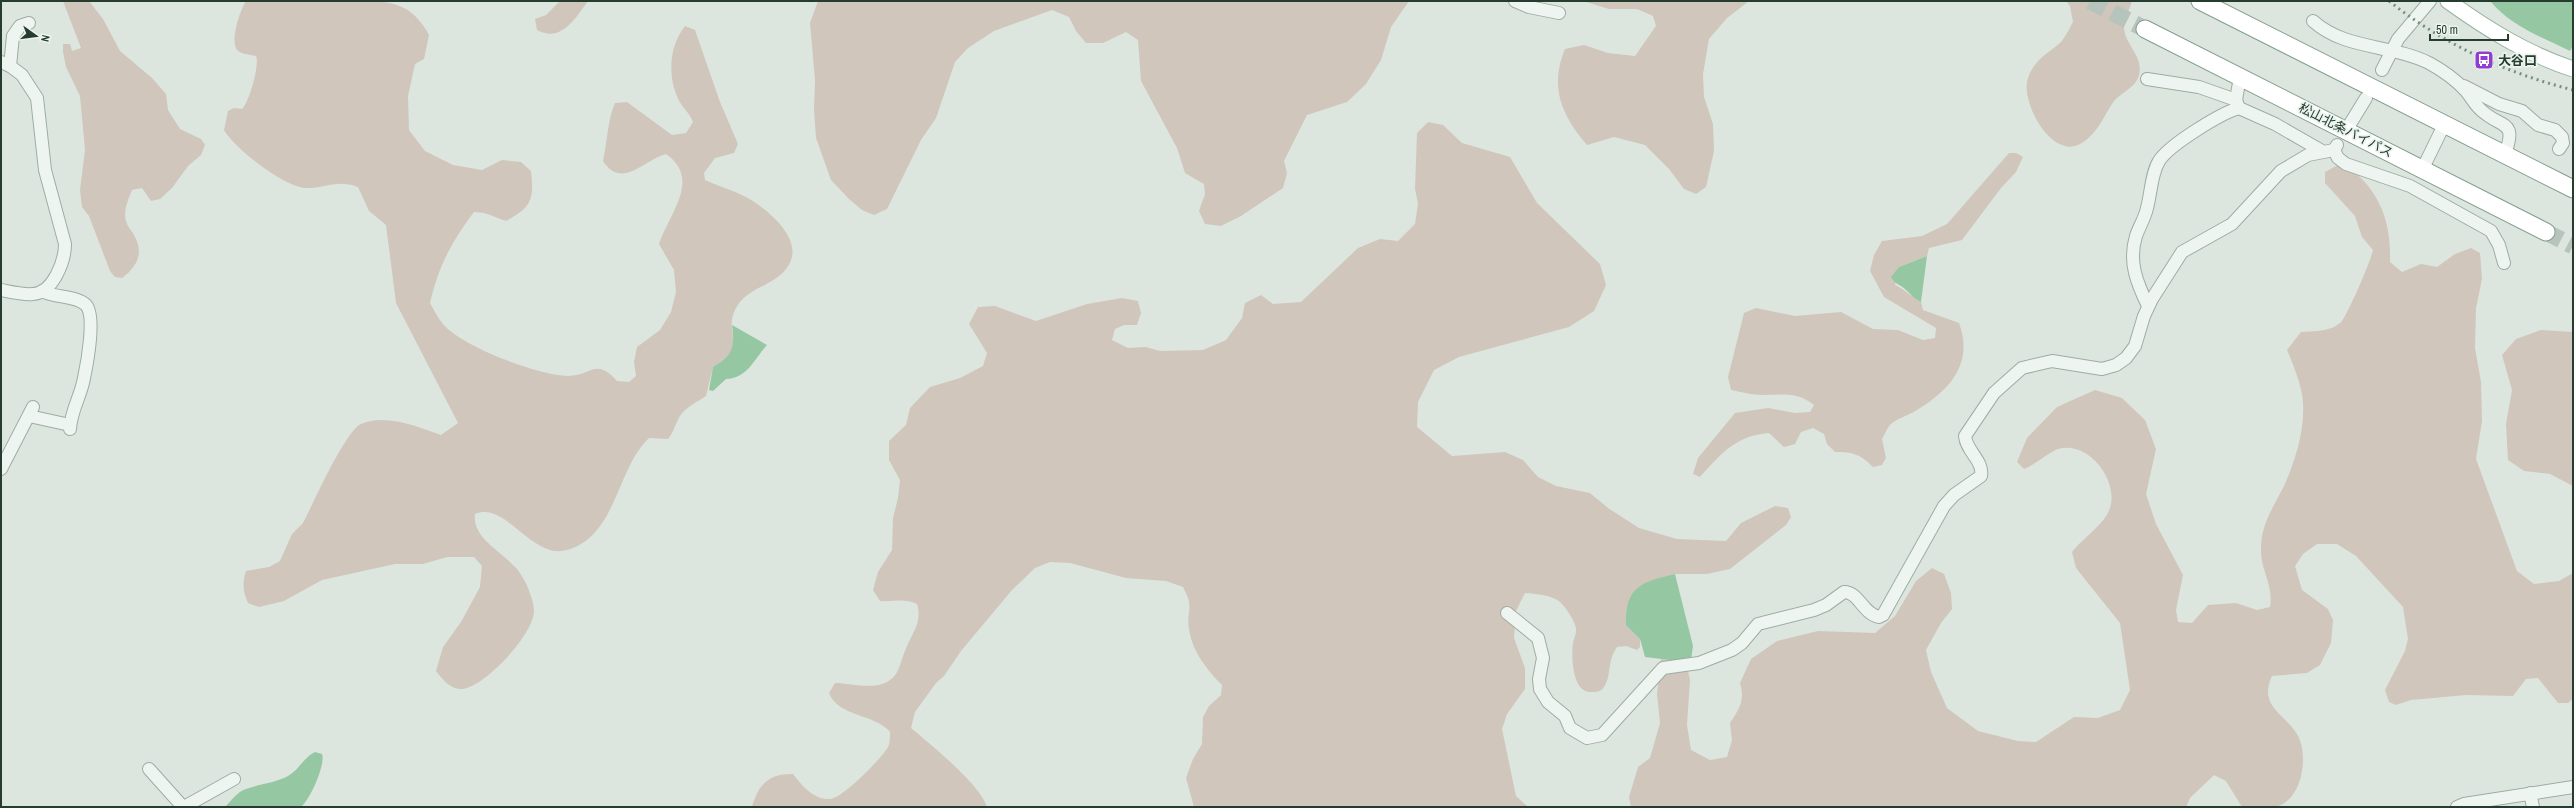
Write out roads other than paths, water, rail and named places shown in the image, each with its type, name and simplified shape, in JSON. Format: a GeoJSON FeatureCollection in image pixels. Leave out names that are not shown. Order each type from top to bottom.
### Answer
{"type":"FeatureCollection","features":[{"type":"Feature","properties":{"kind":"highway"},"geometry":{"type":"LineString","coordinates":[[2200,1],[2573,189]]}},
{"type":"Feature","properties":{"kind":"highway","name":"松山北条バイパス"},"geometry":{"type":"LineString","coordinates":[[2145,29],[2423,168],[2546,232]]}},
{"type":"Feature","properties":{"kind":"main road"},"geometry":{"type":"LineString","coordinates":[[2448,1],[2490,31],[2550,62],[2573,69]]}},
{"type":"Feature","properties":{"kind":"street"},"geometry":{"type":"LineString","coordinates":[[1515,1],[1528,7],[1560,14]]}},
{"type":"Feature","properties":{"kind":"street"},"geometry":{"type":"LineString","coordinates":[[2382,70],[2398,39],[2430,1]]}},
{"type":"Feature","properties":{"kind":"street"},"geometry":{"type":"LineString","coordinates":[[2312,20],[2336,37],[2392,51],[2430,63],[2456,82],[2500,104],[2522,111],[2538,125],[2555,130],[2562,137],[2563,143],[2559,149]]}},
{"type":"Feature","properties":{"kind":"street"},"geometry":{"type":"LineString","coordinates":[[1,290],[34,294],[42,291],[60,268],[65,257],[65,244],[45,170],[37,98],[22,75],[6,64],[13,36],[20,26],[29,23]]}},
{"type":"Feature","properties":{"kind":"street"},"geometry":{"type":"LineString","coordinates":[[2238,104],[2240,76]]}},
{"type":"Feature","properties":{"kind":"street"},"geometry":{"type":"LineString","coordinates":[[2147,79],[2199,87],[2331,149],[2338,158],[2346,164],[2410,186],[2491,231],[2499,245],[2504,263]]}},
{"type":"Feature","properties":{"kind":"street"},"geometry":{"type":"LineString","coordinates":[[2456,82],[2480,109],[2508,128],[2510,140],[2505,154]]}},
{"type":"Feature","properties":{"kind":"street"},"geometry":{"type":"LineString","coordinates":[[2350,124],[2366,98]]}},
{"type":"Feature","properties":{"kind":"street"},"geometry":{"type":"LineString","coordinates":[[2148,306],[2135,276],[2133,250],[2147,209],[2159,162],[2165,154],[2209,122],[2238,104]]}},
{"type":"Feature","properties":{"kind":"street"},"geometry":{"type":"LineString","coordinates":[[2423,168],[2444,125]]}},
{"type":"Feature","properties":{"kind":"street"},"geometry":{"type":"LineString","coordinates":[[1507,613],[1538,638],[1543,658],[1539,679],[1540,688],[1548,702],[1565,716],[1570,728],[1577,734],[1595,738],[1602,735],[1613,724],[1663,668],[1699,663],[1732,650],[1742,643],[1758,624],[1814,610],[1826,605],[1844,592],[1854,594],[1869,613],[1879,617],[1883,615],[1944,506],[1954,495],[1981,476],[1980,466],[1967,445],[1965,436],[1994,393],[2022,368],[2042,363],[2066,362],[2102,369],[2116,365],[2132,352],[2148,306],[2164,276],[2182,252],[2232,224],[2281,171],[2308,155],[2331,149]]}},
{"type":"Feature","properties":{"kind":"street"},"geometry":{"type":"LineString","coordinates":[[1,476],[1,469],[31,412],[70,427],[72,412],[84,378],[90,335],[89,311],[82,303],[53,296],[42,291]]}},
{"type":"Feature","properties":{"kind":"street"},"geometry":{"type":"LineString","coordinates":[[149,769],[183,807],[234,779]]}},
{"type":"Feature","properties":{"kind":"street"},"geometry":{"type":"LineString","coordinates":[[2462,806],[2530,793],[2573,787]]}},
{"type":"Feature","properties":{"kind":"street"},"geometry":{"type":"LineString","coordinates":[[2530,793],[2533,807]]}},
{"type":"Feature","properties":{"kind":"tunnel"},"geometry":{"type":"LineString","coordinates":[[2090,1],[2145,29]]}},
{"type":"Feature","properties":{"kind":"tunnel"},"geometry":{"type":"LineString","coordinates":[[2546,232],[2573,246]]}},
{"type":"Feature","properties":{"kind":"railway"},"geometry":{"type":"LineString","coordinates":[[2389,1],[2431,31],[2453,44],[2500,66],[2573,90]]}},
{"type":"Feature","properties":{"kind":"place","name":"大谷口"},"geometry":{"type":"Point","coordinates":[2484,60]}}]}
